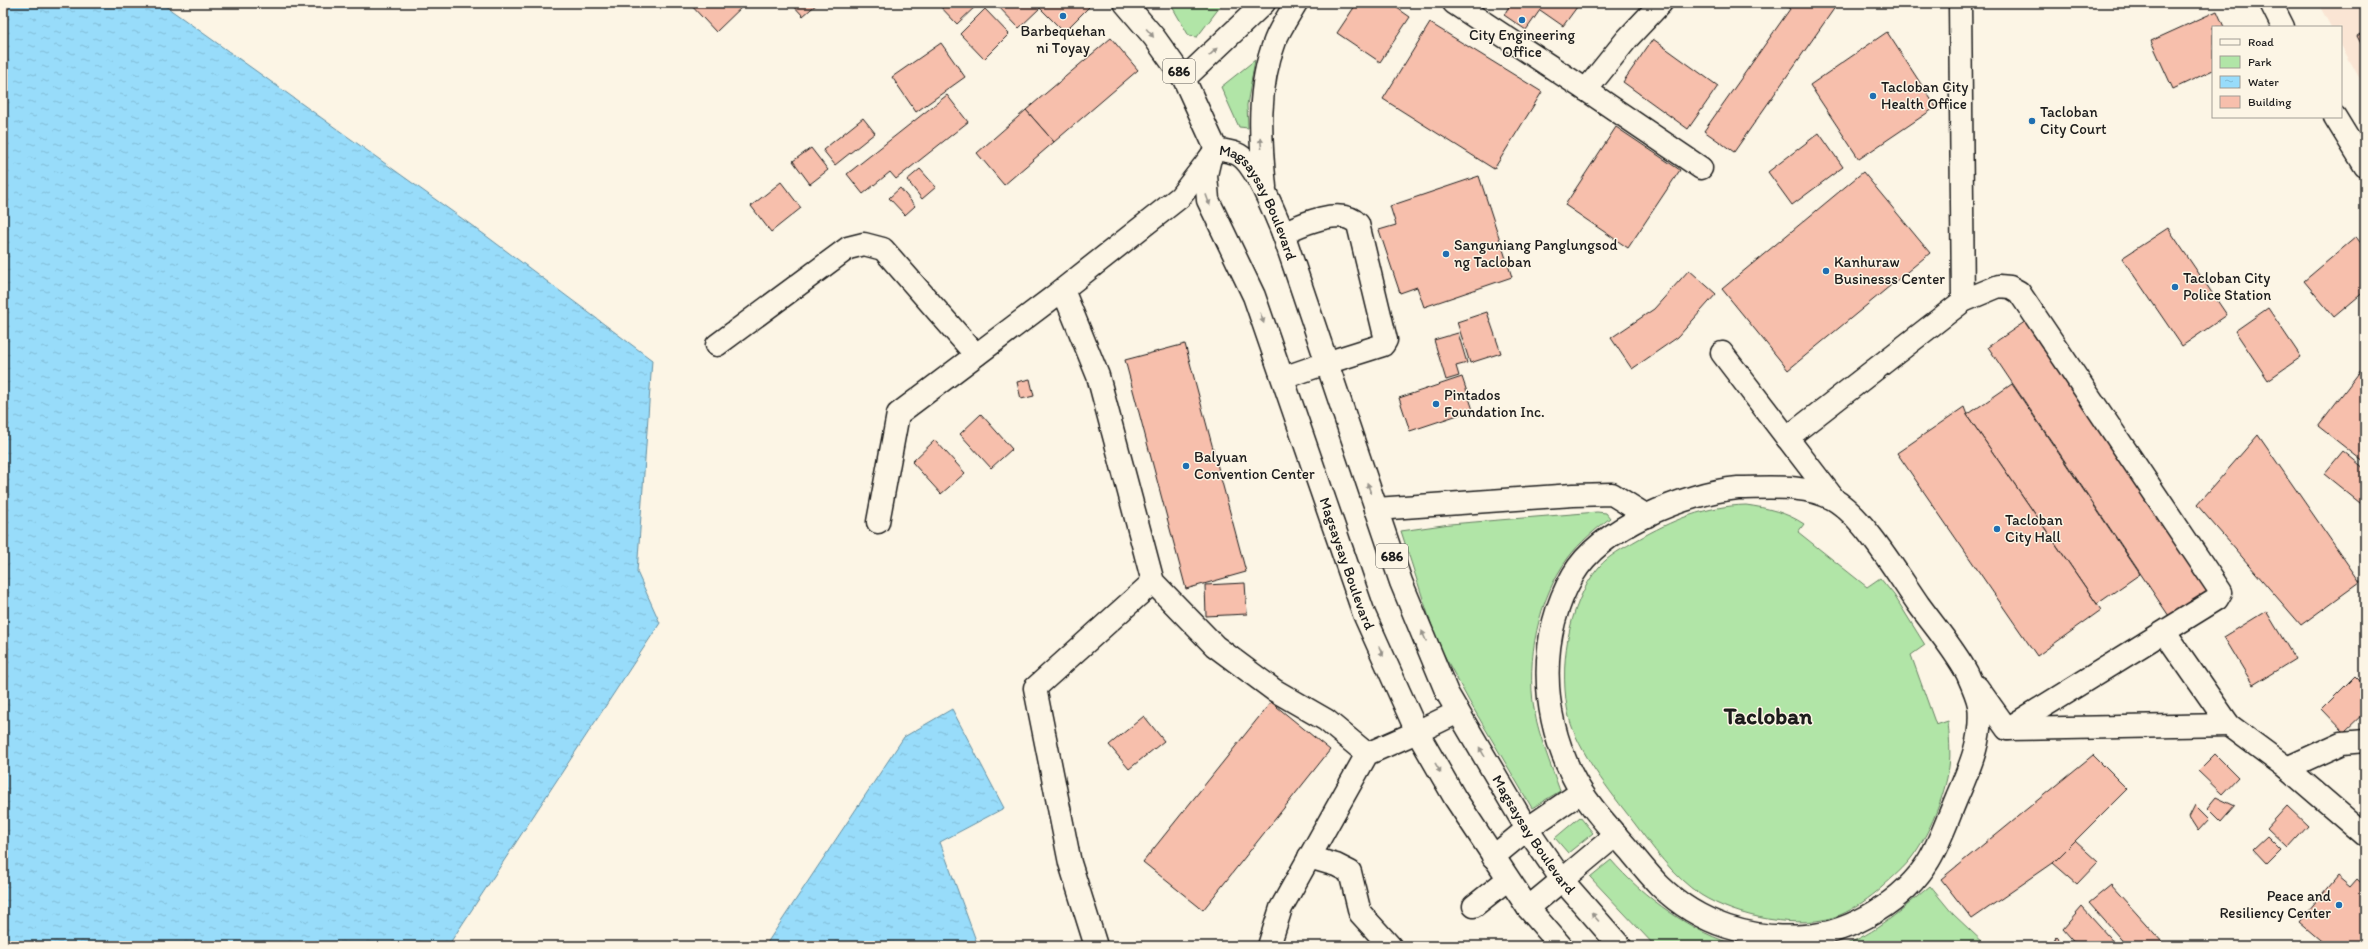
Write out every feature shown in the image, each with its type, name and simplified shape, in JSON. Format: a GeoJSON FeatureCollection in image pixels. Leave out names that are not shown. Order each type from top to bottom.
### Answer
{"type":"FeatureCollection","features":[{"type":"Feature","properties":{"kind":"main road","name":"686"},"geometry":{"type":"LineString","coordinates":[[1125,3],[1154,37],[1184,79],[1216,149]]}},
{"type":"Feature","properties":{"kind":"main road"},"geometry":{"type":"LineString","coordinates":[[1184,79],[1264,3]]}},
{"type":"Feature","properties":{"kind":"main road"},"geometry":{"type":"LineString","coordinates":[[1266,196],[1260,135],[1266,76],[1275,41],[1296,3]]}},
{"type":"Feature","properties":{"kind":"main road"},"geometry":{"type":"LineString","coordinates":[[1454,3],[1702,168]]}},
{"type":"Feature","properties":{"kind":"main road"},"geometry":{"type":"LineString","coordinates":[[1586,90],[1627,39],[1661,3]]}},
{"type":"Feature","properties":{"kind":"main road"},"geometry":{"type":"LineString","coordinates":[[1960,3],[1963,301]]}},
{"type":"Feature","properties":{"kind":"main road"},"geometry":{"type":"LineString","coordinates":[[2272,3],[2283,26]]}},
{"type":"Feature","properties":{"kind":"main road"},"geometry":{"type":"LineString","coordinates":[[2336,118],[2365,166]]}},
{"type":"Feature","properties":{"kind":"main road"},"geometry":{"type":"LineString","coordinates":[[878,522],[898,414],[1063,290],[1180,197],[1216,149]]}},
{"type":"Feature","properties":{"kind":"main road","name":"Magsaysay Boulevard"},"geometry":{"type":"LineString","coordinates":[[1561,946],[1528,908],[1455,798],[1417,732],[1358,601],[1254,296],[1208,200],[1206,175],[1210,158],[1216,149],[1231,152],[1245,159],[1266,196],[1283,232],[1401,582],[1447,693],[1528,829],[1562,880],[1620,946]]}},
{"type":"Feature","properties":{"kind":"main road"},"geometry":{"type":"LineString","coordinates":[[1283,232],[1306,222],[1344,215],[1352,218],[1358,224],[1386,340],[1383,345],[1283,378]]}},
{"type":"Feature","properties":{"kind":"main road"},"geometry":{"type":"LineString","coordinates":[[717,345],[848,248],[864,244],[882,249],[976,355]]}},
{"type":"Feature","properties":{"kind":"main road"},"geometry":{"type":"LineString","coordinates":[[1787,438],[1963,301],[1999,286],[2010,287],[2019,292],[2221,592],[2217,599],[2165,633],[2007,729]]}},
{"type":"Feature","properties":{"kind":"main road"},"geometry":{"type":"LineString","coordinates":[[1063,290],[1098,376],[1153,582],[1215,646],[1274,690],[1326,720],[1367,754]]}},
{"type":"Feature","properties":{"kind":"main road"},"geometry":{"type":"LineString","coordinates":[[1722,353],[1835,500],[1866,530],[2007,729]]}},
{"type":"Feature","properties":{"kind":"main road"},"geometry":{"type":"LineString","coordinates":[[1835,500],[1810,490],[1738,488],[1696,495],[1677,501],[1647,516],[1598,547],[1574,573],[1557,612],[1550,637],[1547,658],[1548,694],[1558,742],[1581,792],[1660,886],[1676,900],[1707,919],[1724,927],[1752,935],[1804,936],[1834,932],[1853,925],[1879,909],[1916,878],[1941,836],[1977,747],[1978,702],[1966,671]]}},
{"type":"Feature","properties":{"kind":"main road"},"geometry":{"type":"LineString","coordinates":[[1376,509],[1573,495],[1612,494],[1647,516]]}},
{"type":"Feature","properties":{"kind":"main road"},"geometry":{"type":"LineString","coordinates":[[1096,946],[1070,862],[1035,688],[1153,582]]}},
{"type":"Feature","properties":{"kind":"main road"},"geometry":{"type":"LineString","coordinates":[[2165,633],[2229,725],[2287,768],[2365,835]]}},
{"type":"Feature","properties":{"kind":"main road"},"geometry":{"type":"LineString","coordinates":[[1270,946],[1281,908],[1367,754],[1458,712]]}},
{"type":"Feature","properties":{"kind":"main road"},"geometry":{"type":"LineString","coordinates":[[2007,729],[2229,725]]}},
{"type":"Feature","properties":{"kind":"main road"},"geometry":{"type":"LineString","coordinates":[[2287,768],[2342,743],[2365,741]]}},
{"type":"Feature","properties":{"kind":"main road"},"geometry":{"type":"LineString","coordinates":[[1493,857],[1528,829],[1581,792]]}},
{"type":"Feature","properties":{"kind":"main road"},"geometry":{"type":"LineString","coordinates":[[1528,908],[1616,835]]}},
{"type":"Feature","properties":{"kind":"main road"},"geometry":{"type":"LineString","coordinates":[[1309,857],[1336,865],[1350,872],[1360,912],[1390,946]]}},
{"type":"Feature","properties":{"kind":"main road"},"geometry":{"type":"LineString","coordinates":[[1474,906],[1508,879]]}},
{"type":"Feature","properties":{"kind":"shaded area"},"geometry":{"type":"Polygon","coordinates":[[[2318,3],[2365,3],[2365,88],[2342,47],[2342,26],[2330,26],[2318,3]]]}},
{"type":"Feature","properties":{"kind":"green space"},"geometry":{"type":"Polygon","coordinates":[[[1170,3],[1223,3],[1197,37],[1189,36],[1170,3]]]}},
{"type":"Feature","properties":{"kind":"green space"},"geometry":{"type":"Polygon","coordinates":[[[1255,60],[1247,105],[1248,128],[1239,127],[1221,87],[1255,60]]]}},
{"type":"Feature","properties":{"kind":"green space"},"geometry":{"type":"Polygon","coordinates":[[[1746,505],[1776,511],[1790,516],[1804,524],[1798,532],[1867,587],[1880,578],[1894,595],[1925,645],[1911,655],[1936,725],[1948,721],[1950,756],[1947,778],[1940,802],[1930,826],[1918,848],[1902,869],[1873,895],[1840,915],[1824,920],[1788,922],[1750,915],[1715,903],[1691,888],[1672,870],[1647,840],[1605,784],[1579,743],[1569,717],[1565,679],[1565,659],[1568,639],[1579,600],[1588,582],[1599,567],[1607,559],[1622,549],[1676,520],[1717,508],[1746,505]]]}},
{"type":"Feature","properties":{"kind":"green space"},"geometry":{"type":"Polygon","coordinates":[[[1597,512],[1606,513],[1610,518],[1583,541],[1568,558],[1549,592],[1537,630],[1533,650],[1532,670],[1534,709],[1542,740],[1560,791],[1532,808],[1469,701],[1437,642],[1401,531],[1450,524],[1597,512]]]}},
{"type":"Feature","properties":{"kind":"green space"},"geometry":{"type":"Polygon","coordinates":[[[1580,817],[1593,833],[1568,853],[1555,838],[1580,817]]]}},
{"type":"Feature","properties":{"kind":"green space"},"geometry":{"type":"Polygon","coordinates":[[[1611,860],[1638,887],[1670,912],[1704,933],[1740,946],[1655,946],[1590,877],[1611,860]]]}},
{"type":"Feature","properties":{"kind":"green space"},"geometry":{"type":"Polygon","coordinates":[[[1930,886],[1953,914],[1987,946],[1841,946],[1866,935],[1877,928],[1930,886]]]}},
{"type":"Feature","properties":{"kind":"water"},"geometry":{"type":"Polygon","coordinates":[[[3,3],[161,3],[485,235],[652,360],[637,572],[660,623],[448,946],[3,946],[3,3]]]}},
{"type":"Feature","properties":{"kind":"water"},"geometry":{"type":"Polygon","coordinates":[[[952,709],[1004,808],[940,842],[978,946],[765,946],[904,737],[952,709]]]}},
{"type":"Feature","properties":{"kind":"building"},"geometry":{"type":"Polygon","coordinates":[[[689,3],[746,3],[716,32],[689,3]]]}},
{"type":"Feature","properties":{"kind":"building"},"geometry":{"type":"Polygon","coordinates":[[[791,3],[818,3],[803,16],[791,3]]]}},
{"type":"Feature","properties":{"kind":"building"},"geometry":{"type":"Polygon","coordinates":[[[937,3],[979,3],[957,24],[937,3]]]}},
{"type":"Feature","properties":{"kind":"building"},"geometry":{"type":"Polygon","coordinates":[[[995,3],[1085,3],[1089,7],[1064,32],[1040,8],[1019,28],[995,3]]]}},
{"type":"Feature","properties":{"kind":"building"},"geometry":{"type":"Polygon","coordinates":[[[1357,3],[1390,3],[1410,17],[1380,62],[1337,33],[1357,3]]]}},
{"type":"Feature","properties":{"kind":"building","name":"City Engineering Office"},"geometry":{"type":"Polygon","coordinates":[[[1511,3],[1580,3],[1563,26],[1540,10],[1526,30],[1504,15],[1511,3]]]}},
{"type":"Feature","properties":{"kind":"building"},"geometry":{"type":"Polygon","coordinates":[[[1782,3],[1838,3],[1734,152],[1704,131],[1790,9],[1782,3]]]}},
{"type":"Feature","properties":{"kind":"building"},"geometry":{"type":"Polygon","coordinates":[[[985,9],[1009,34],[984,59],[960,34],[985,9]]]}},
{"type":"Feature","properties":{"kind":"building"},"geometry":{"type":"Polygon","coordinates":[[[2217,11],[2224,26],[2212,26],[2212,70],[2173,89],[2151,41],[2217,11]]]}},
{"type":"Feature","properties":{"kind":"building"},"geometry":{"type":"Polygon","coordinates":[[[1430,23],[1542,92],[1494,169],[1383,99],[1430,23]]]}},
{"type":"Feature","properties":{"kind":"building"},"geometry":{"type":"Polygon","coordinates":[[[2365,31],[2365,51],[2357,36],[2365,31]]]}},
{"type":"Feature","properties":{"kind":"building","name":"Tacloban City Health Office"},"geometry":{"type":"Polygon","coordinates":[[[1887,32],[1936,107],[1859,159],[1810,85],[1887,32]]]}},
{"type":"Feature","properties":{"kind":"building"},"geometry":{"type":"Polygon","coordinates":[[[1111,38],[1138,70],[1054,142],[1026,110],[1111,38]]]}},
{"type":"Feature","properties":{"kind":"building"},"geometry":{"type":"Polygon","coordinates":[[[1653,39],[1718,86],[1688,129],[1623,82],[1653,39]]]}},
{"type":"Feature","properties":{"kind":"building"},"geometry":{"type":"Polygon","coordinates":[[[941,43],[965,77],[916,112],[892,77],[941,43]]]}},
{"type":"Feature","properties":{"kind":"building"},"geometry":{"type":"Polygon","coordinates":[[[947,95],[968,122],[896,179],[890,172],[863,194],[847,174],[947,95]]]}},
{"type":"Feature","properties":{"kind":"building"},"geometry":{"type":"Polygon","coordinates":[[[1026,110],[1054,142],[1004,185],[977,153],[1026,110]]]}},
{"type":"Feature","properties":{"kind":"building"},"geometry":{"type":"Polygon","coordinates":[[[863,118],[875,133],[835,165],[823,150],[863,118]]]}},
{"type":"Feature","properties":{"kind":"building"},"geometry":{"type":"Polygon","coordinates":[[[1616,127],[1680,170],[1628,248],[1565,205],[1616,127]]]}},
{"type":"Feature","properties":{"kind":"building"},"geometry":{"type":"Polygon","coordinates":[[[1819,133],[1843,167],[1792,205],[1768,172],[1819,133]]]}},
{"type":"Feature","properties":{"kind":"building"},"geometry":{"type":"Polygon","coordinates":[[[811,148],[828,170],[810,184],[793,161],[811,148]]]}},
{"type":"Feature","properties":{"kind":"building"},"geometry":{"type":"Polygon","coordinates":[[[920,169],[936,187],[922,199],[907,180],[920,169]]]}},
{"type":"Feature","properties":{"kind":"building","name":"Kanhuraw Businesss Center"},"geometry":{"type":"Polygon","coordinates":[[[1863,172],[1930,253],[1788,370],[1722,289],[1863,172]]]}},
{"type":"Feature","properties":{"kind":"building","name":"Sanguniang Panglungsod ng Tacloban"},"geometry":{"type":"Polygon","coordinates":[[[1479,176],[1512,277],[1424,307],[1417,287],[1400,293],[1379,230],[1396,225],[1390,206],[1479,176]]]}},
{"type":"Feature","properties":{"kind":"building"},"geometry":{"type":"Polygon","coordinates":[[[781,182],[801,208],[771,232],[751,206],[781,182]]]}},
{"type":"Feature","properties":{"kind":"building"},"geometry":{"type":"Polygon","coordinates":[[[900,188],[915,206],[905,215],[889,198],[900,188]]]}},
{"type":"Feature","properties":{"kind":"building","name":"Tacloban City Police Station"},"geometry":{"type":"Polygon","coordinates":[[[2168,228],[2227,315],[2182,346],[2122,258],[2168,228]]]}},
{"type":"Feature","properties":{"kind":"building"},"geometry":{"type":"Polygon","coordinates":[[[2356,237],[2365,248],[2365,291],[2334,317],[2304,281],[2356,237]]]}},
{"type":"Feature","properties":{"kind":"building"},"geometry":{"type":"Polygon","coordinates":[[[1689,270],[1716,294],[1678,337],[1632,369],[1611,338],[1654,309],[1689,270]]]}},
{"type":"Feature","properties":{"kind":"building"},"geometry":{"type":"Polygon","coordinates":[[[2268,308],[2301,357],[2268,380],[2235,331],[2268,308]]]}},
{"type":"Feature","properties":{"kind":"building"},"geometry":{"type":"Polygon","coordinates":[[[1487,312],[1501,353],[1470,363],[1457,322],[1487,312]]]}},
{"type":"Feature","properties":{"kind":"building"},"geometry":{"type":"Polygon","coordinates":[[[2029,319],[2213,590],[2171,619],[1988,347],[2029,319]]]}},
{"type":"Feature","properties":{"kind":"building"},"geometry":{"type":"Polygon","coordinates":[[[1458,333],[1467,363],[1456,366],[1459,376],[1446,380],[1434,340],[1458,333]]]}},
{"type":"Feature","properties":{"kind":"building","name":"Balyuan Convention Center"},"geometry":{"type":"Polygon","coordinates":[[[1185,344],[1246,572],[1186,589],[1125,360],[1185,344]]]}},
{"type":"Feature","properties":{"kind":"building"},"geometry":{"type":"Polygon","coordinates":[[[2365,365],[2365,463],[2318,426],[2365,365]]]}},
{"type":"Feature","properties":{"kind":"building","name":"Pintados Foundation Inc."},"geometry":{"type":"Polygon","coordinates":[[[1462,377],[1473,410],[1410,431],[1399,398],[1462,377]]]}},
{"type":"Feature","properties":{"kind":"building"},"geometry":{"type":"Polygon","coordinates":[[[1030,379],[1034,396],[1021,399],[1017,382],[1030,379]]]}},
{"type":"Feature","properties":{"kind":"building"},"geometry":{"type":"Polygon","coordinates":[[[2012,384],[2140,574],[2097,604],[1967,415],[2012,384]]]}},
{"type":"Feature","properties":{"kind":"building","name":"Tacloban City Hall"},"geometry":{"type":"Polygon","coordinates":[[[1964,407],[1967,415],[2101,610],[2037,656],[1897,453],[1964,407]]]}},
{"type":"Feature","properties":{"kind":"building"},"geometry":{"type":"Polygon","coordinates":[[[981,414],[1012,449],[991,468],[960,434],[981,414]]]}},
{"type":"Feature","properties":{"kind":"building"},"geometry":{"type":"Polygon","coordinates":[[[2258,435],[2360,582],[2301,625],[2197,505],[2258,435]]]}},
{"type":"Feature","properties":{"kind":"building"},"geometry":{"type":"Polygon","coordinates":[[[935,440],[965,473],[941,494],[912,462],[935,440]]]}},
{"type":"Feature","properties":{"kind":"building"},"geometry":{"type":"Polygon","coordinates":[[[2343,451],[2365,469],[2365,507],[2324,474],[2343,451]]]}},
{"type":"Feature","properties":{"kind":"building"},"geometry":{"type":"Polygon","coordinates":[[[1245,583],[1247,614],[1206,616],[1205,585],[1245,583]]]}},
{"type":"Feature","properties":{"kind":"building"},"geometry":{"type":"Polygon","coordinates":[[[2266,611],[2295,659],[2253,685],[2224,637],[2266,611]]]}},
{"type":"Feature","properties":{"kind":"building"},"geometry":{"type":"Polygon","coordinates":[[[2355,676],[2365,686],[2365,712],[2344,732],[2322,709],[2355,676]]]}},
{"type":"Feature","properties":{"kind":"building"},"geometry":{"type":"Polygon","coordinates":[[[1271,702],[1330,750],[1203,910],[1143,862],[1271,702]]]}},
{"type":"Feature","properties":{"kind":"building"},"geometry":{"type":"Polygon","coordinates":[[[1144,716],[1164,741],[1129,769],[1109,745],[1144,716]]]}},
{"type":"Feature","properties":{"kind":"building"},"geometry":{"type":"Polygon","coordinates":[[[2215,754],[2238,777],[2222,794],[2198,771],[2215,754]]]}},
{"type":"Feature","properties":{"kind":"building"},"geometry":{"type":"Polygon","coordinates":[[[2093,755],[2127,789],[2053,863],[1972,919],[1941,879],[2093,755]]]}},
{"type":"Feature","properties":{"kind":"building"},"geometry":{"type":"Polygon","coordinates":[[[2216,797],[2235,806],[2221,822],[2207,808],[2216,797]]]}},
{"type":"Feature","properties":{"kind":"building"},"geometry":{"type":"Polygon","coordinates":[[[2195,805],[2209,819],[2198,831],[2189,817],[2195,805]]]}},
{"type":"Feature","properties":{"kind":"building"},"geometry":{"type":"Polygon","coordinates":[[[2287,806],[2308,826],[2288,848],[2267,828],[2287,806]]]}},
{"type":"Feature","properties":{"kind":"building"},"geometry":{"type":"Polygon","coordinates":[[[2267,836],[2281,850],[2267,864],[2253,849],[2267,836]]]}},
{"type":"Feature","properties":{"kind":"building"},"geometry":{"type":"Polygon","coordinates":[[[2075,841],[2098,862],[2077,884],[2053,863],[2075,841]]]}},
{"type":"Feature","properties":{"kind":"building","name":"Peace and Resiliency Center"},"geometry":{"type":"Polygon","coordinates":[[[2337,876],[2350,887],[2357,879],[2365,886],[2365,939],[2359,946],[2327,946],[2299,922],[2337,876]]]}},
{"type":"Feature","properties":{"kind":"building"},"geometry":{"type":"Polygon","coordinates":[[[2111,885],[2163,943],[2160,946],[2127,946],[2089,903],[2111,885]]]}},
{"type":"Feature","properties":{"kind":"building"},"geometry":{"type":"Polygon","coordinates":[[[2082,907],[2117,946],[2078,946],[2063,929],[2082,907]]]}},
{"type":"Feature","properties":{"kind":"building"},"geometry":{"type":"Polygon","coordinates":[[[2056,937],[2064,946],[2048,946],[2056,937]]]}},
{"type":"Feature","properties":{"kind":"place","name":"Barbequehan ni Toyay"},"geometry":{"type":"Point","coordinates":[1063,16]}},
{"type":"Feature","properties":{"kind":"place","name":"City Engineering Office"},"geometry":{"type":"Point","coordinates":[1522,20]}},
{"type":"Feature","properties":{"kind":"place","name":"Tacloban City Health Office"},"geometry":{"type":"Point","coordinates":[1873,96]}},
{"type":"Feature","properties":{"kind":"place","name":"Tacloban City Court"},"geometry":{"type":"Point","coordinates":[2032,121]}},
{"type":"Feature","properties":{"kind":"place","name":"Sanguniang Panglungsod ng Tacloban"},"geometry":{"type":"Point","coordinates":[1446,254]}},
{"type":"Feature","properties":{"kind":"place","name":"Kanhuraw Businesss Center"},"geometry":{"type":"Point","coordinates":[1826,271]}},
{"type":"Feature","properties":{"kind":"place","name":"Tacloban City Police Station"},"geometry":{"type":"Point","coordinates":[2175,287]}},
{"type":"Feature","properties":{"kind":"place","name":"Pintados Foundation Inc."},"geometry":{"type":"Point","coordinates":[1436,404]}},
{"type":"Feature","properties":{"kind":"place","name":"Balyuan Convention Center"},"geometry":{"type":"Point","coordinates":[1186,466]}},
{"type":"Feature","properties":{"kind":"place","name":"Tacloban City Hall"},"geometry":{"type":"Point","coordinates":[1997,529]}},
{"type":"Feature","properties":{"kind":"place","name":"Peace and Resiliency Center"},"geometry":{"type":"Point","coordinates":[2339,905]}},
{"type":"Feature","properties":{"kind":"district","name":"Tacloban"},"geometry":{"type":"Point","coordinates":[1768,716]}}]}
